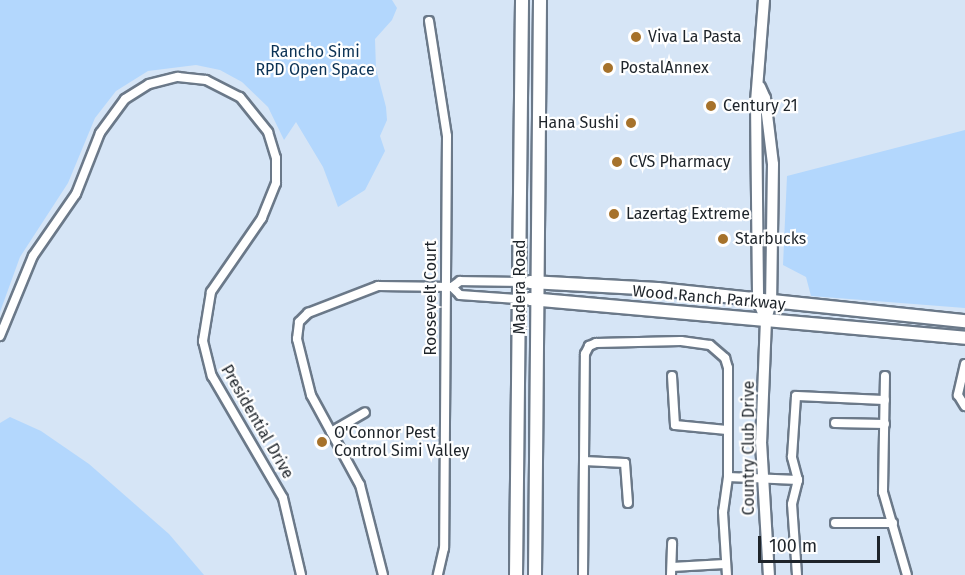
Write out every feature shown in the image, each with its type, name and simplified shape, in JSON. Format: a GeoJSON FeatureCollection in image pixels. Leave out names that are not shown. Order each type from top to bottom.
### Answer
{"type":"FeatureCollection","features":[{"type":"Feature","properties":{"kind":"main road","name":"Madera Road"},"geometry":{"type":"LineString","coordinates":[[516,575],[517,298],[522,0]]}},
{"type":"Feature","properties":{"kind":"main road","name":"Madera Road"},"geometry":{"type":"LineString","coordinates":[[535,575],[540,0]]}},
{"type":"Feature","properties":{"kind":"main road","name":"Wood Ranch Parkway"},"geometry":{"type":"LineString","coordinates":[[518,282],[658,289],[764,302],[965,321]]}},
{"type":"Feature","properties":{"kind":"main road","name":"Wood Ranch Parkway"},"geometry":{"type":"LineString","coordinates":[[517,298],[965,338]]}},
{"type":"Feature","properties":{"kind":"street","name":"Country Club Drive"},"geometry":{"type":"LineString","coordinates":[[764,0],[760,87],[765,98],[773,164],[764,302],[766,320],[762,478],[769,575]]}},
{"type":"Feature","properties":{"kind":"street","name":"Roosevelt Court"},"geometry":{"type":"LineString","coordinates":[[429,21],[446,119],[449,287],[444,548],[438,575]]}},
{"type":"Feature","properties":{"kind":"street","name":"Presidential Drive"},"geometry":{"type":"LineString","coordinates":[[0,336],[15,308],[28,265],[69,205],[100,133],[125,99],[149,84],[178,77],[206,80],[240,97],[268,132],[276,158],[276,183],[262,218],[211,292],[203,341],[212,376],[283,498],[301,575]]}},
{"type":"Feature","properties":{"kind":"street","name":"Wood Ranch Parkway"},"geometry":{"type":"LineString","coordinates":[[332,432],[311,395],[297,326],[308,313],[369,288],[449,287],[460,281],[518,282]]}},
{"type":"Feature","properties":{"kind":"street","name":"Wood Ranch Parkway"},"geometry":{"type":"LineString","coordinates":[[449,287],[460,295],[517,298]]}},
{"type":"Feature","properties":{"kind":"street"},"geometry":{"type":"LineString","coordinates":[[583,575],[585,354],[589,346],[596,343],[681,341],[718,350],[728,368],[728,477],[723,512],[727,575]]}},
{"type":"Feature","properties":{"kind":"street"},"geometry":{"type":"LineString","coordinates":[[965,364],[958,395],[965,406]]}},
{"type":"Feature","properties":{"kind":"street"},"geometry":{"type":"LineString","coordinates":[[672,376],[675,425],[727,430]]}},
{"type":"Feature","properties":{"kind":"street"},"geometry":{"type":"LineString","coordinates":[[885,376],[883,492],[907,575]]}},
{"type":"Feature","properties":{"kind":"street"},"geometry":{"type":"LineString","coordinates":[[797,575],[792,504],[798,480],[792,457],[796,396],[885,400]]}},
{"type":"Feature","properties":{"kind":"street"},"geometry":{"type":"LineString","coordinates":[[365,412],[332,432],[360,485],[383,575]]}},
{"type":"Feature","properties":{"kind":"street"},"geometry":{"type":"LineString","coordinates":[[836,423],[885,424]]}},
{"type":"Feature","properties":{"kind":"street"},"geometry":{"type":"LineString","coordinates":[[584,461],[625,463],[628,503]]}},
{"type":"Feature","properties":{"kind":"street"},"geometry":{"type":"LineString","coordinates":[[728,477],[798,480]]}},
{"type":"Feature","properties":{"kind":"street"},"geometry":{"type":"LineString","coordinates":[[835,523],[892,523]]}},
{"type":"Feature","properties":{"kind":"street"},"geometry":{"type":"LineString","coordinates":[[672,543],[671,571],[725,564]]}},
{"type":"Feature","properties":{"kind":"green space","name":"Rancho Simi RPD Open Space"},"geometry":{"type":"Polygon","coordinates":[[[0,0],[392,0],[397,8],[392,20],[375,39],[376,69],[386,107],[387,120],[380,136],[385,151],[365,190],[338,207],[323,167],[296,122],[284,140],[268,107],[242,82],[220,70],[196,65],[148,71],[116,91],[95,118],[68,183],[20,257],[0,312],[0,0]]]}},
{"type":"Feature","properties":{"kind":"green space"},"geometry":{"type":"Polygon","coordinates":[[[965,130],[965,308],[811,296],[806,277],[783,265],[787,176],[965,130]]]}},
{"type":"Feature","properties":{"kind":"green space"},"geometry":{"type":"Polygon","coordinates":[[[10,417],[41,431],[89,464],[169,534],[204,575],[0,575],[0,423],[10,417]]]}},
{"type":"Feature","properties":{"kind":"place","name":"Viva La Pasta"},"geometry":{"type":"Point","coordinates":[636,37]}},
{"type":"Feature","properties":{"kind":"place","name":"PostalAnnex"},"geometry":{"type":"Point","coordinates":[608,68]}},
{"type":"Feature","properties":{"kind":"place","name":"Century 21"},"geometry":{"type":"Point","coordinates":[711,106]}},
{"type":"Feature","properties":{"kind":"place","name":"Hana Sushi"},"geometry":{"type":"Point","coordinates":[631,123]}},
{"type":"Feature","properties":{"kind":"place","name":"CVS Pharmacy"},"geometry":{"type":"Point","coordinates":[617,162]}},
{"type":"Feature","properties":{"kind":"place","name":"Lazertag Extreme"},"geometry":{"type":"Point","coordinates":[614,214]}},
{"type":"Feature","properties":{"kind":"place","name":"Starbucks"},"geometry":{"type":"Point","coordinates":[723,239]}},
{"type":"Feature","properties":{"kind":"place","name":"O'Connor Pest Control Simi Valley"},"geometry":{"type":"Point","coordinates":[322,442]}}]}
